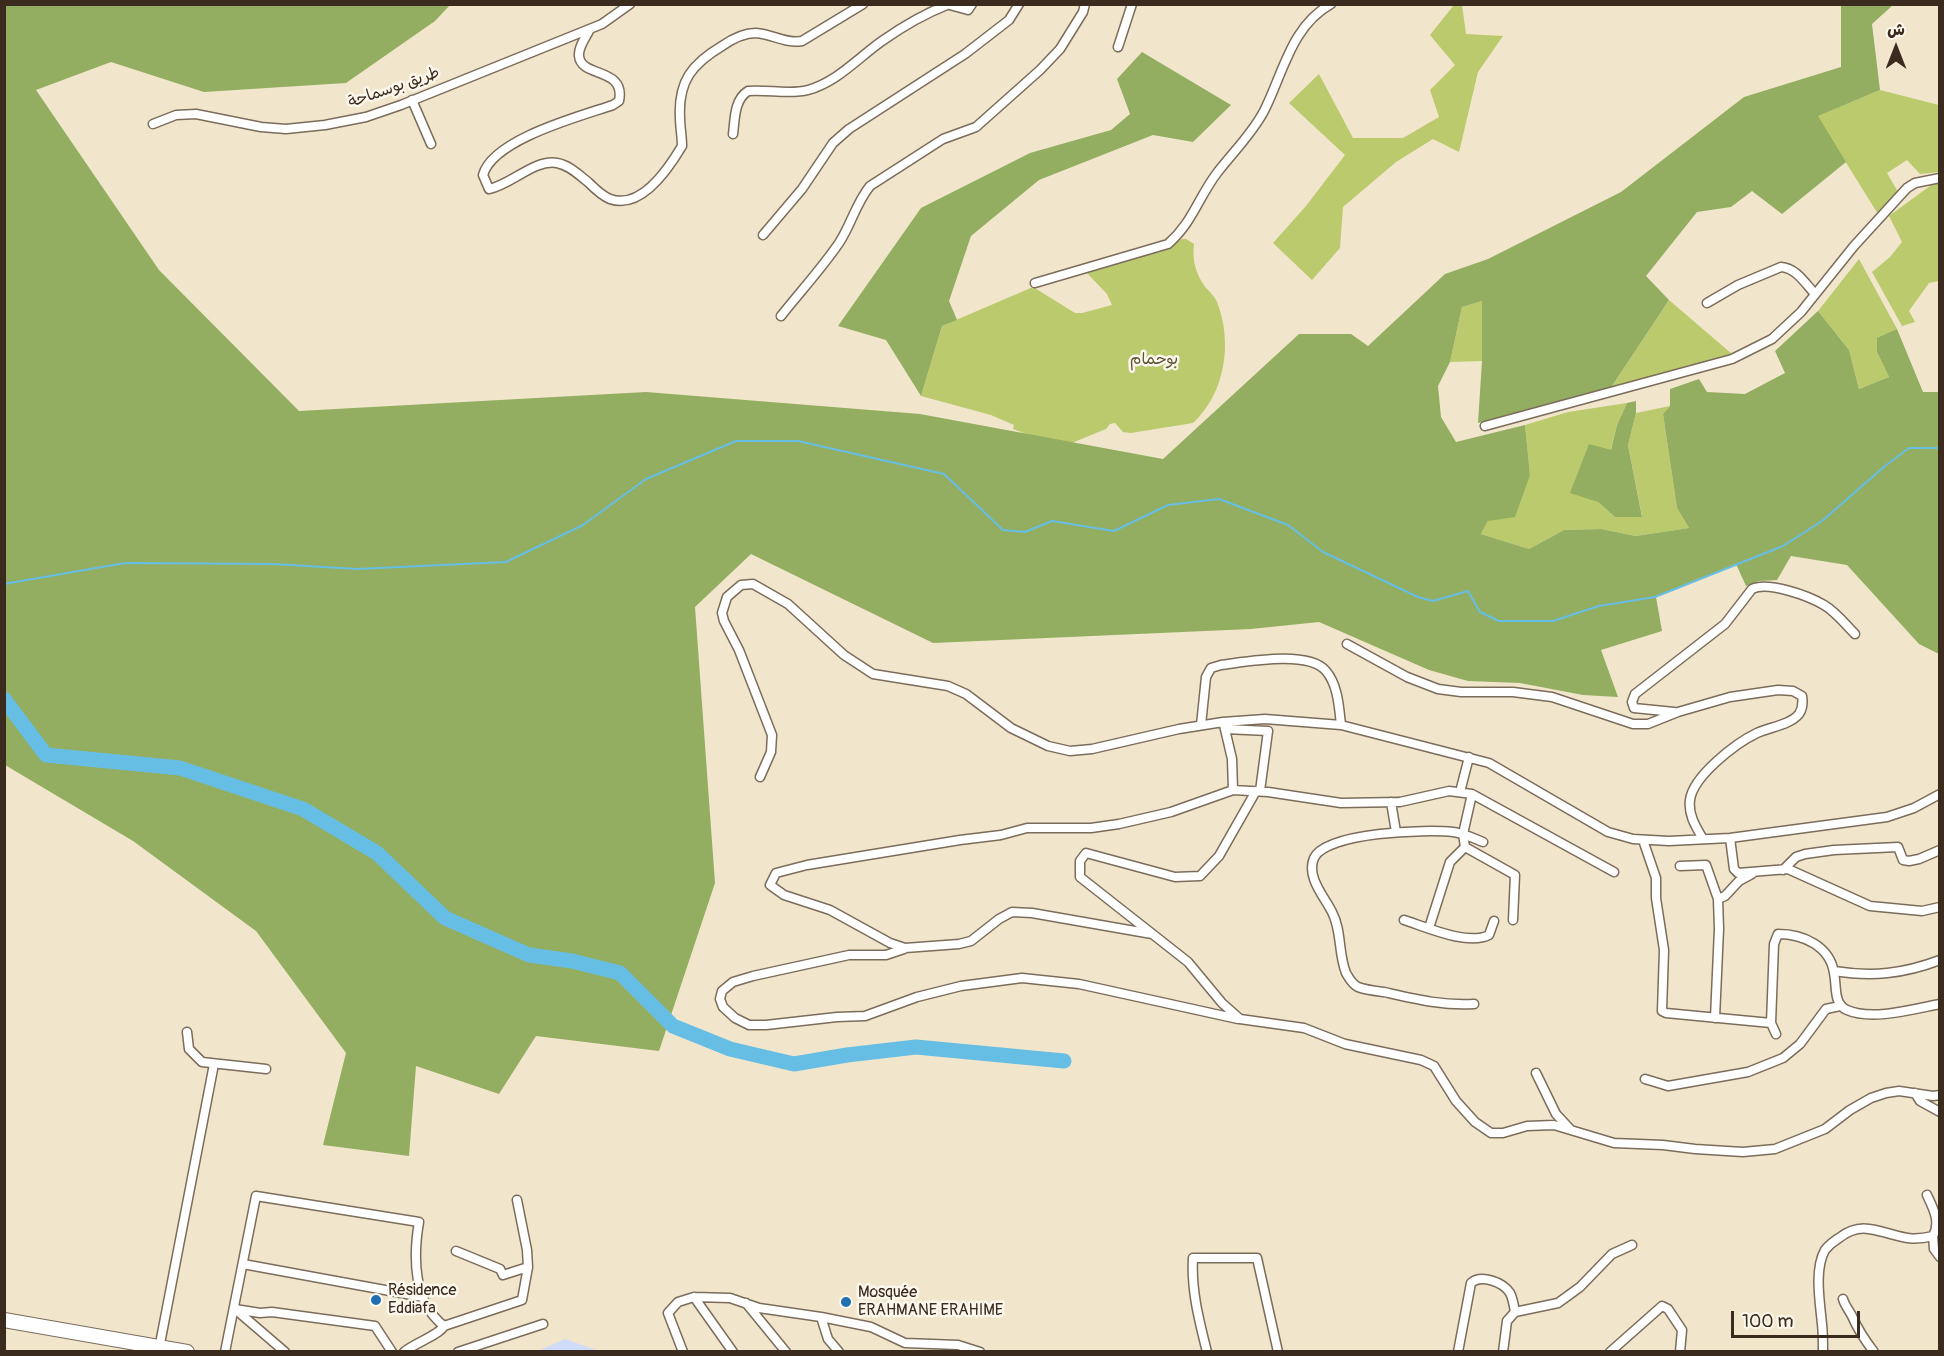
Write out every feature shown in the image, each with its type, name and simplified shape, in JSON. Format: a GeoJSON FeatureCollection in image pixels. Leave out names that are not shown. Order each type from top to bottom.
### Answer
{"type":"FeatureCollection","features":[{"type":"Feature","properties":{"kind":"main road"},"geometry":{"type":"LineString","coordinates":[[4,1320],[187,1352]]}},
{"type":"Feature","properties":{"kind":"main road"},"geometry":{"type":"LineString","coordinates":[[4,1329],[143,1352]]}},
{"type":"Feature","properties":{"kind":"street","name":"طريق بوسماحة"},"geometry":{"type":"LineString","coordinates":[[153,124],[176,115],[196,114],[261,127],[286,129],[325,125],[366,117],[602,24],[630,4]]}},
{"type":"Feature","properties":{"kind":"street"},"geometry":{"type":"LineString","coordinates":[[590,29],[580,49],[579,57],[582,64],[612,79],[618,86],[619,101],[614,105],[568,120],[505,148],[485,167],[483,175],[489,189],[525,171],[556,162],[567,166],[607,198],[624,201],[639,195],[652,187],[682,146],[681,95],[692,69],[704,57],[747,34],[759,33],[793,42],[802,40],[863,4]]}},
{"type":"Feature","properties":{"kind":"street"},"geometry":{"type":"LineString","coordinates":[[733,134],[736,107],[742,95],[748,91],[795,92],[817,87],[837,76],[899,30],[947,5],[968,10],[972,4]]}},
{"type":"Feature","properties":{"kind":"street"},"geometry":{"type":"LineString","coordinates":[[763,236],[802,189],[833,143],[849,129],[965,54],[1009,20],[1019,4]]}},
{"type":"Feature","properties":{"kind":"street"},"geometry":{"type":"LineString","coordinates":[[781,316],[838,244],[848,228],[862,195],[870,186],[943,139],[976,127],[1060,49],[1083,12],[1085,4]]}},
{"type":"Feature","properties":{"kind":"street"},"geometry":{"type":"LineString","coordinates":[[1118,46],[1132,4]]}},
{"type":"Feature","properties":{"kind":"street"},"geometry":{"type":"LineString","coordinates":[[1035,283],[1168,244],[1179,234],[1188,224],[1215,175],[1253,130],[1286,58],[1306,25],[1317,12],[1331,4]]}},
{"type":"Feature","properties":{"kind":"street"},"geometry":{"type":"LineString","coordinates":[[412,100],[431,144]]}},
{"type":"Feature","properties":{"kind":"street"},"geometry":{"type":"LineString","coordinates":[[1485,426],[1732,359],[1772,339],[1801,312],[1854,246],[1907,188],[1915,183],[1940,178]]}},
{"type":"Feature","properties":{"kind":"street"},"geometry":{"type":"LineString","coordinates":[[1707,303],[1738,285],[1781,267],[1788,267],[1795,271],[1815,294]]}},
{"type":"Feature","properties":{"kind":"street"},"geometry":{"type":"LineString","coordinates":[[760,777],[771,752],[771,735],[739,650],[722,613],[727,597],[741,585],[753,584],[788,604],[844,655],[873,675],[948,686],[966,694],[1011,728],[1048,746],[1070,751],[1092,749],[1201,725],[1269,731]]}},
{"type":"Feature","properties":{"kind":"street"},"geometry":{"type":"LineString","coordinates":[[1678,712],[1634,708],[1632,702],[1635,694],[1725,624],[1752,589],[1759,586],[1797,594],[1826,606],[1856,634]]}},
{"type":"Feature","properties":{"kind":"street"},"geometry":{"type":"LineString","coordinates":[[1347,644],[1407,678],[1438,689],[1461,692],[1513,692],[1552,697],[1633,724],[1648,724],[1678,712],[1730,697],[1778,690],[1793,691],[1802,696],[1803,704],[1800,713],[1792,720],[1756,734],[1726,754],[1698,780],[1690,800],[1691,816],[1703,839]]}},
{"type":"Feature","properties":{"kind":"street"},"geometry":{"type":"LineString","coordinates":[[1201,725],[1206,677],[1211,668],[1221,665],[1287,659],[1315,663],[1326,671],[1338,695],[1341,725]]}},
{"type":"Feature","properties":{"kind":"street"},"geometry":{"type":"LineString","coordinates":[[1240,1019],[1222,1003],[1188,962],[1080,877],[1080,861],[1086,854],[1175,877],[1200,876],[1219,856],[1258,791],[1270,720]]}},
{"type":"Feature","properties":{"kind":"street"},"geometry":{"type":"LineString","coordinates":[[1224,726],[1270,720],[1341,725],[1469,757],[1489,763],[1608,832],[1643,840],[1730,838],[1887,817],[1914,808],[1940,794]]}},
{"type":"Feature","properties":{"kind":"street"},"geometry":{"type":"LineString","coordinates":[[1224,726],[1232,759],[1233,790]]}},
{"type":"Feature","properties":{"kind":"street"},"geometry":{"type":"LineString","coordinates":[[1460,792],[1469,757]]}},
{"type":"Feature","properties":{"kind":"street"},"geometry":{"type":"LineString","coordinates":[[905,948],[890,943],[830,910],[784,895],[770,885],[776,873],[807,865],[1001,835],[1027,828],[1091,828],[1119,824],[1171,812],[1233,790],[1258,791],[1341,803],[1400,802],[1449,791],[1472,794],[1614,872]]}},
{"type":"Feature","properties":{"kind":"street"},"geometry":{"type":"LineString","coordinates":[[1465,847],[1463,834],[1472,794]]}},
{"type":"Feature","properties":{"kind":"street"},"geometry":{"type":"LineString","coordinates":[[1391,802],[1396,832]]}},
{"type":"Feature","properties":{"kind":"street"},"geometry":{"type":"LineString","coordinates":[[1474,1004],[1433,1003],[1357,987],[1347,974],[1340,954],[1335,918],[1313,879],[1313,860],[1317,853],[1327,846],[1344,840],[1396,832],[1452,832],[1483,842]]}},
{"type":"Feature","properties":{"kind":"street"},"geometry":{"type":"LineString","coordinates":[[1730,838],[1734,868],[1738,873],[1788,869],[1802,877],[1837,889],[1870,906],[1922,911],[1940,907]]}},
{"type":"Feature","properties":{"kind":"street"},"geometry":{"type":"LineString","coordinates":[[1643,840],[1656,878],[1656,898],[1664,950],[1662,1011],[1771,1023]]}},
{"type":"Feature","properties":{"kind":"street"},"geometry":{"type":"LineString","coordinates":[[1465,847],[1515,874],[1513,920]]}},
{"type":"Feature","properties":{"kind":"street"},"geometry":{"type":"LineString","coordinates":[[1429,928],[1450,862],[1465,847]]}},
{"type":"Feature","properties":{"kind":"street"},"geometry":{"type":"LineString","coordinates":[[1782,870],[1796,857],[1824,851],[1898,847],[1902,861],[1909,861],[1940,850]]}},
{"type":"Feature","properties":{"kind":"street"},"geometry":{"type":"LineString","coordinates":[[1680,866],[1706,865],[1718,899],[1715,1018]]}},
{"type":"Feature","properties":{"kind":"street"},"geometry":{"type":"LineString","coordinates":[[1718,899],[1725,896],[1739,880],[1756,872]]}},
{"type":"Feature","properties":{"kind":"street"},"geometry":{"type":"LineString","coordinates":[[1152,934],[1032,913],[1012,912],[971,941],[905,948],[886,955],[849,956],[753,975],[734,982],[722,991],[720,999],[723,1007],[735,1018],[749,1025],[766,1025],[865,1016],[917,997],[961,986],[1022,978],[1079,984],[1240,1019],[1304,1028],[1345,1044],[1428,1063],[1434,1066],[1456,1101],[1475,1122],[1491,1133],[1503,1133],[1527,1126],[1554,1125],[1614,1143],[1743,1152],[1775,1149],[1825,1129],[1850,1110],[1871,1098],[1886,1093],[1899,1091],[1940,1095]]}},
{"type":"Feature","properties":{"kind":"street"},"geometry":{"type":"LineString","coordinates":[[1404,920],[1467,938],[1483,938],[1489,935],[1494,921]]}},
{"type":"Feature","properties":{"kind":"street"},"geometry":{"type":"LineString","coordinates":[[1776,1034],[1771,1023],[1774,944],[1778,934],[1809,939],[1829,958],[1834,971],[1840,1006]]}},
{"type":"Feature","properties":{"kind":"street"},"geometry":{"type":"LineString","coordinates":[[1834,971],[1890,974],[1940,960]]}},
{"type":"Feature","properties":{"kind":"street"},"geometry":{"type":"LineString","coordinates":[[1645,1079],[1668,1086],[1748,1072],[1783,1058],[1800,1044],[1826,1009],[1840,1006],[1857,1013],[1877,1014],[1895,1013],[1940,1004]]}},
{"type":"Feature","properties":{"kind":"street"},"geometry":{"type":"LineString","coordinates":[[188,1032],[189,1048],[202,1062],[266,1070]]}},
{"type":"Feature","properties":{"kind":"street"},"geometry":{"type":"LineString","coordinates":[[160,1349],[214,1064]]}},
{"type":"Feature","properties":{"kind":"street"},"geometry":{"type":"LineString","coordinates":[[1536,1074],[1556,1114],[1572,1131]]}},
{"type":"Feature","properties":{"kind":"street"},"geometry":{"type":"LineString","coordinates":[[1915,1093],[1920,1101],[1940,1112]]}},
{"type":"Feature","properties":{"kind":"street"},"geometry":{"type":"LineString","coordinates":[[1823,1352],[1819,1280],[1821,1259],[1830,1244],[1849,1230],[1866,1228],[1910,1240],[1932,1236],[1936,1231],[1937,1220],[1927,1195]]}},
{"type":"Feature","properties":{"kind":"street"},"geometry":{"type":"LineString","coordinates":[[225,1352],[255,1196],[419,1222],[414,1249],[416,1268],[430,1314],[444,1326]]}},
{"type":"Feature","properties":{"kind":"street"},"geometry":{"type":"LineString","coordinates":[[404,1352],[414,1343],[441,1331],[444,1326],[522,1300],[528,1267],[517,1200]]}},
{"type":"Feature","properties":{"kind":"street"},"geometry":{"type":"LineString","coordinates":[[1932,1236],[1934,1249],[1940,1257]]}},
{"type":"Feature","properties":{"kind":"street"},"geometry":{"type":"LineString","coordinates":[[1503,1352],[1507,1322],[1515,1312],[1539,1309],[1558,1303],[1580,1287],[1612,1254],[1632,1245]]}},
{"type":"Feature","properties":{"kind":"street"},"geometry":{"type":"LineString","coordinates":[[456,1251],[500,1269],[503,1275],[528,1267]]}},
{"type":"Feature","properties":{"kind":"street"},"geometry":{"type":"LineString","coordinates":[[1207,1352],[1191,1279],[1193,1258],[1257,1258],[1278,1352]]}},
{"type":"Feature","properties":{"kind":"street"},"geometry":{"type":"LineString","coordinates":[[243,1264],[423,1297]]}},
{"type":"Feature","properties":{"kind":"street"},"geometry":{"type":"LineString","coordinates":[[1458,1352],[1471,1283],[1475,1279],[1482,1278],[1499,1284],[1509,1291],[1515,1312]]}},
{"type":"Feature","properties":{"kind":"street"},"geometry":{"type":"LineString","coordinates":[[694,1297],[733,1352]]}},
{"type":"Feature","properties":{"kind":"street"},"geometry":{"type":"LineString","coordinates":[[682,1352],[668,1313],[678,1302],[694,1297],[730,1298],[759,1308],[871,1327],[905,1343],[958,1345],[980,1352]]}},
{"type":"Feature","properties":{"kind":"street"},"geometry":{"type":"LineString","coordinates":[[1843,1299],[1845,1307],[1852,1315],[1854,1325],[1874,1352]]}},
{"type":"Feature","properties":{"kind":"street"},"geometry":{"type":"LineString","coordinates":[[746,1302],[786,1352]]}},
{"type":"Feature","properties":{"kind":"street"},"geometry":{"type":"LineString","coordinates":[[1610,1352],[1662,1306],[1668,1309],[1682,1330],[1680,1352]]}},
{"type":"Feature","properties":{"kind":"street"},"geometry":{"type":"LineString","coordinates":[[235,1309],[285,1352]]}},
{"type":"Feature","properties":{"kind":"street"},"geometry":{"type":"LineString","coordinates":[[235,1309],[375,1326],[392,1352]]}},
{"type":"Feature","properties":{"kind":"street"},"geometry":{"type":"LineString","coordinates":[[821,1317],[828,1339],[839,1352]]}},
{"type":"Feature","properties":{"kind":"street"},"geometry":{"type":"LineString","coordinates":[[458,1352],[543,1324]]}},
{"type":"Feature","properties":{"kind":"shaded area"},"geometry":{"type":"Polygon","coordinates":[[[565,1339],[599,1351],[538,1351],[565,1339]]]}},
{"type":"Feature","properties":{"kind":"green space"},"geometry":{"type":"Polygon","coordinates":[[[5,5],[450,5],[435,21],[346,83],[204,92],[111,62],[36,90],[159,270],[299,411],[646,392],[920,414],[1163,459],[1299,334],[1351,334],[1368,346],[1445,274],[1488,259],[1621,192],[1744,97],[1841,67],[1841,5],[1893,5],[1872,24],[1880,90],[1818,116],[1846,162],[1782,214],[1752,191],[1731,207],[1697,212],[1646,276],[1669,300],[1610,389],[1478,423],[1482,361],[1482,301],[1462,307],[1450,362],[1438,386],[1441,417],[1456,442],[1525,425],[1530,475],[1515,517],[1488,521],[1481,534],[1529,549],[1564,530],[1601,529],[1636,536],[1689,528],[1677,508],[1663,414],[1670,406],[1670,389],[1699,379],[1707,392],[1745,394],[1785,373],[1775,351],[1818,311],[1849,350],[1859,389],[1889,377],[1877,352],[1877,338],[1897,329],[1923,392],[1939,392],[1939,654],[1919,644],[1847,565],[1791,556],[1777,580],[1759,581],[1746,586],[1736,564],[1656,597],[1662,631],[1601,650],[1618,697],[1583,695],[1520,683],[1468,681],[1429,670],[1319,622],[1251,629],[933,643],[751,554],[695,607],[715,883],[659,1051],[536,1036],[499,1094],[416,1066],[409,1156],[323,1145],[346,1053],[256,931],[133,841],[5,765],[5,5]]]}},
{"type":"Feature","properties":{"kind":"green space"},"geometry":{"type":"Polygon","coordinates":[[[1454,5],[1462,5],[1466,34],[1503,36],[1478,72],[1459,152],[1433,139],[1396,162],[1343,207],[1340,248],[1312,280],[1273,243],[1306,206],[1345,155],[1289,103],[1319,74],[1353,138],[1403,138],[1439,117],[1430,90],[1455,65],[1430,35],[1454,5]]]}},
{"type":"Feature","properties":{"kind":"green space"},"geometry":{"type":"Polygon","coordinates":[[[1142,52],[1231,105],[1193,142],[1153,135],[1039,180],[971,236],[949,301],[957,320],[942,326],[921,396],[886,340],[838,326],[921,208],[1030,153],[1111,130],[1130,114],[1117,79],[1142,52]]]}},
{"type":"Feature","properties":{"kind":"green space"},"geometry":{"type":"Polygon","coordinates":[[[1880,90],[1939,105],[1939,172],[1920,174],[1907,160],[1887,173],[1898,192],[1878,214],[1817,116],[1880,90]]]}},
{"type":"Feature","properties":{"kind":"green space"},"geometry":{"type":"Polygon","coordinates":[[[1939,182],[1939,281],[1929,283],[1909,311],[1915,322],[1902,326],[1872,272],[1890,257],[1902,242],[1889,216],[1934,183],[1939,182]]]}},
{"type":"Feature","properties":{"kind":"green space","name":"بوحمام"},"geometry":{"type":"Polygon","coordinates":[[[1182,239],[1194,244],[1194,262],[1197,273],[1217,302],[1222,318],[1225,350],[1219,382],[1204,411],[1193,423],[1131,433],[1123,432],[1115,423],[1062,447],[1013,429],[1014,425],[991,415],[921,396],[942,326],[1033,287],[1075,313],[1112,305],[1107,294],[1086,272],[1160,251],[1182,239]]]}},
{"type":"Feature","properties":{"kind":"green space"},"geometry":{"type":"Polygon","coordinates":[[[1859,259],[1897,329],[1877,339],[1877,352],[1889,377],[1859,389],[1849,350],[1818,311],[1859,259]]]}},
{"type":"Feature","properties":{"kind":"green space"},"geometry":{"type":"Polygon","coordinates":[[[1669,300],[1732,354],[1610,389],[1669,300]]]}},
{"type":"Feature","properties":{"kind":"green space"},"geometry":{"type":"Polygon","coordinates":[[[1482,301],[1482,361],[1450,362],[1462,307],[1482,301]]]}},
{"type":"Feature","properties":{"kind":"green space"},"geometry":{"type":"Polygon","coordinates":[[[1636,401],[1636,413],[1628,445],[1642,517],[1615,517],[1598,502],[1570,493],[1589,444],[1611,450],[1617,425],[1627,403],[1636,401]]]}},
{"type":"Feature","properties":{"kind":"green space"},"geometry":{"type":"Polygon","coordinates":[[[1627,403],[1617,425],[1598,502],[1615,517],[1642,516],[1628,445],[1636,413],[1670,406],[1663,414],[1677,508],[1689,528],[1636,536],[1601,529],[1564,530],[1529,549],[1481,534],[1488,521],[1530,475],[1525,425],[1568,412],[1627,403]]]}},
{"type":"Feature","properties":{"kind":"waterway"},"geometry":{"type":"LineString","coordinates":[[4,584],[125,563],[273,564],[357,569],[506,562],[583,525],[646,479],[736,441],[798,441],[944,474],[1003,530],[1025,532],[1052,521],[1114,531],[1168,505],[1219,499],[1288,525],[1323,552],[1418,597],[1433,601],[1468,591],[1480,612],[1499,621],[1553,621],[1599,606],[1655,597],[1783,546],[1822,521],[1909,448],[1940,448]]}},
{"type":"Feature","properties":{"kind":"waterway"},"geometry":{"type":"LineString","coordinates":[[4,699],[46,755],[180,768],[303,809],[377,853],[445,918],[529,955],[572,961],[620,973],[673,1026],[730,1049],[794,1064],[916,1047],[1064,1061]]}},
{"type":"Feature","properties":{"kind":"place","name":"Résidence Eddiafa"},"geometry":{"type":"Point","coordinates":[376,1300]}},
{"type":"Feature","properties":{"kind":"place","name":"Mosquée ERAHMANE ERAHIME"},"geometry":{"type":"Point","coordinates":[846,1302]}}]}
